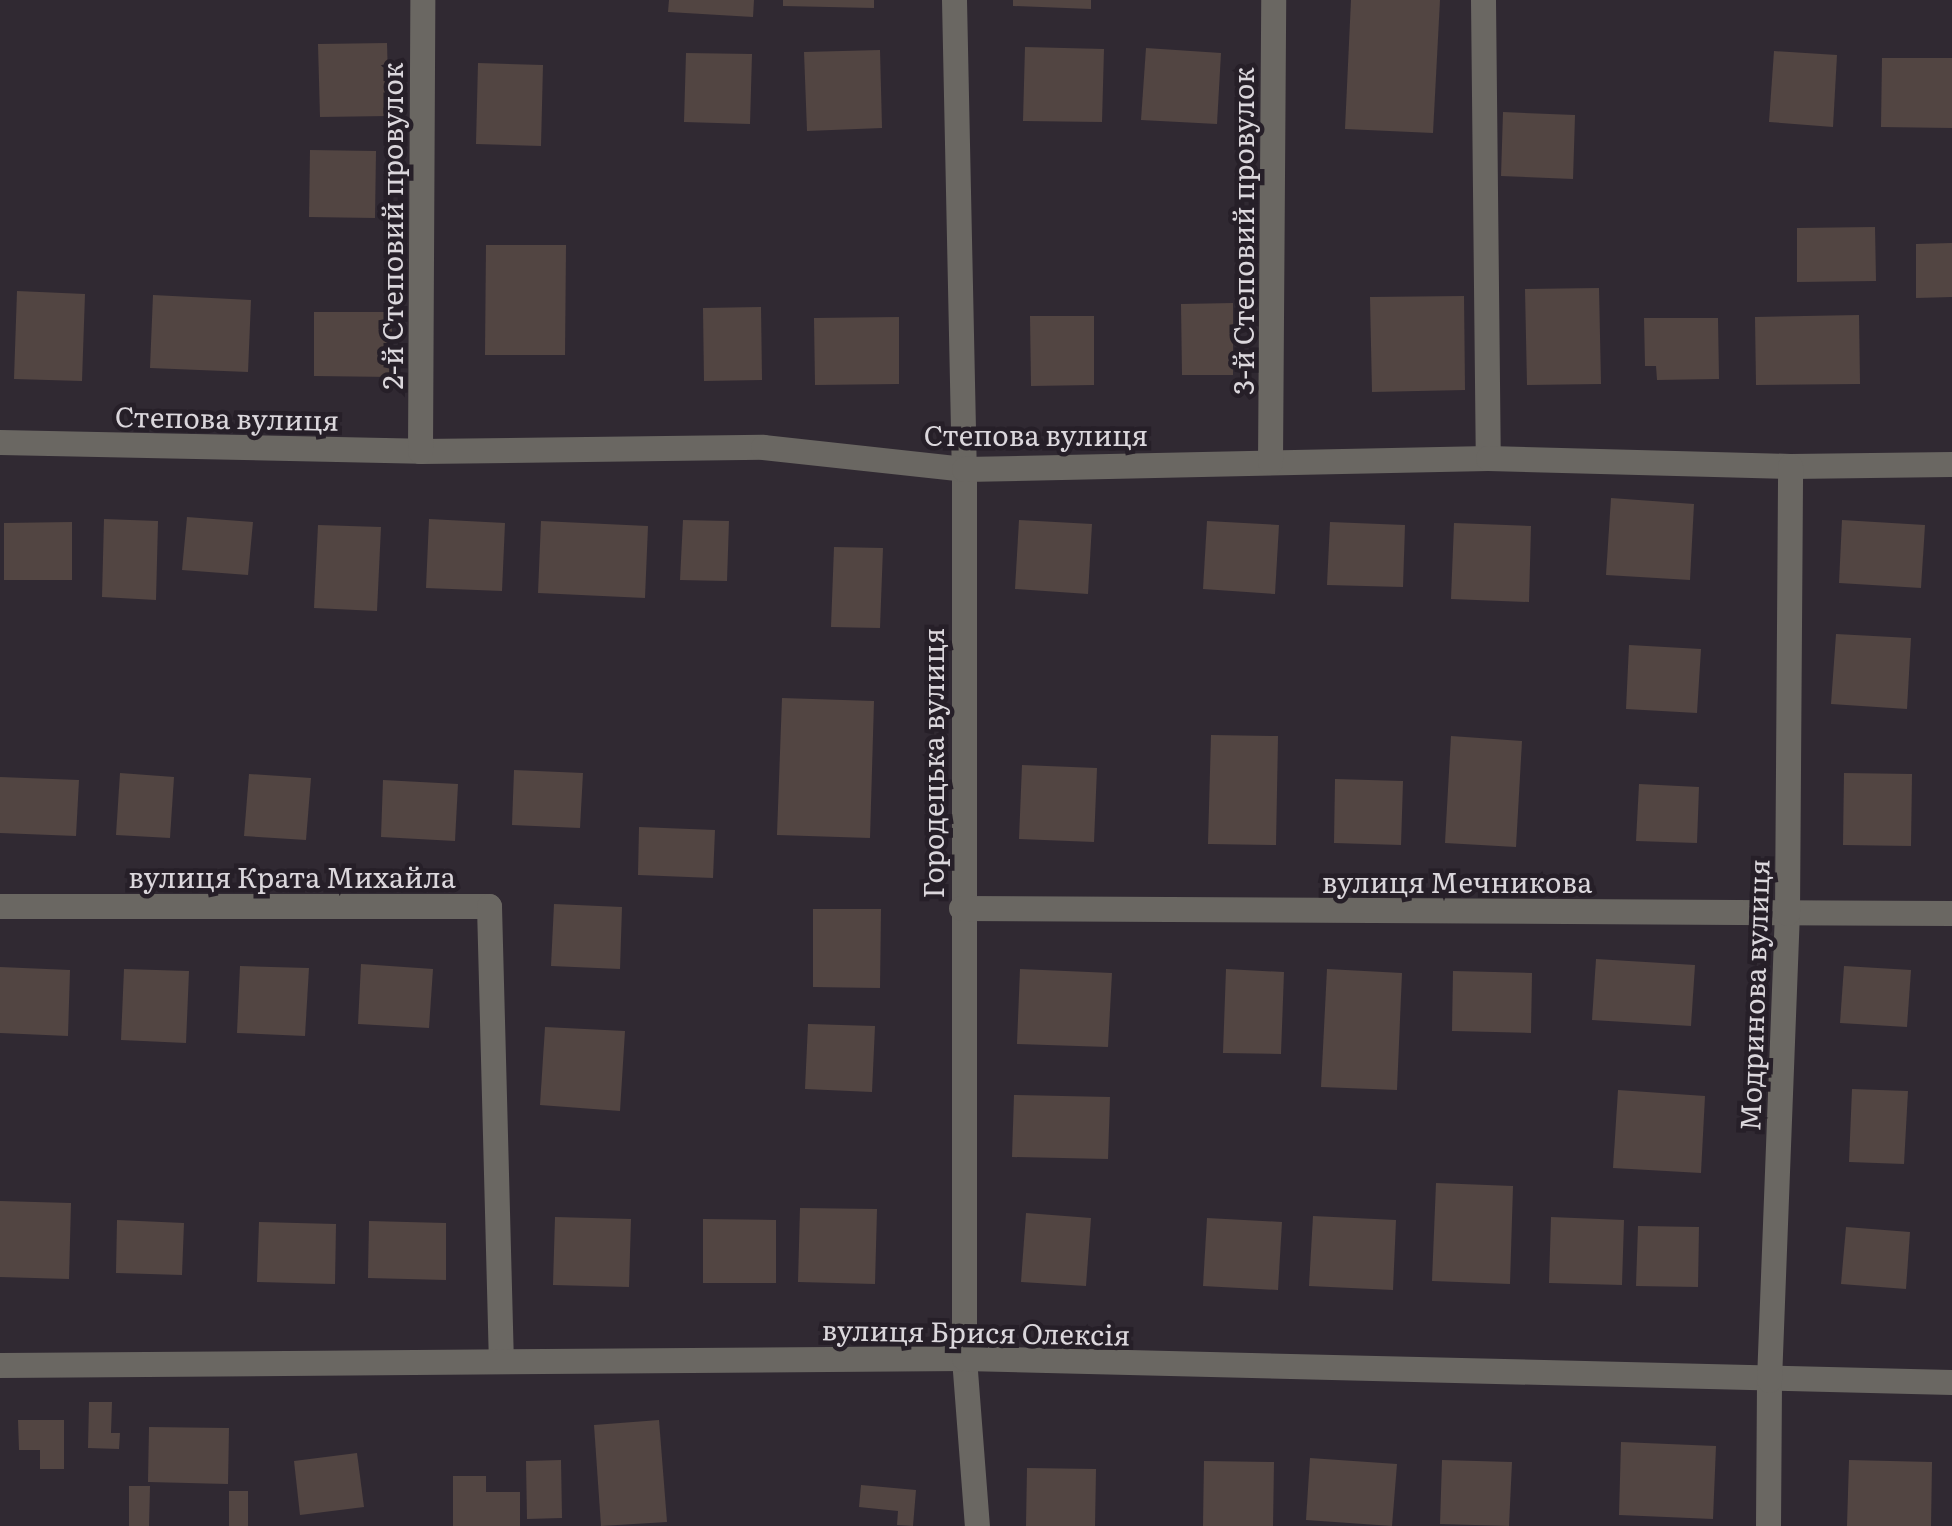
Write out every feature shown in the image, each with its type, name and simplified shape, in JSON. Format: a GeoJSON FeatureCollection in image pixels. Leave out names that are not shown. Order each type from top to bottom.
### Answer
{"type":"FeatureCollection","features":[{"type":"Feature","properties":{"kind":"street","name":"2-й Степовий провулок"},"geometry":{"type":"LineString","coordinates":[[420,451],[422,0]]}},
{"type":"Feature","properties":{"kind":"street","name":"Городецька вулиця"},"geometry":{"type":"LineString","coordinates":[[954,0],[964,469],[964,1358],[977,1526]]}},
{"type":"Feature","properties":{"kind":"street","name":"3-й Степовий провулок"},"geometry":{"type":"LineString","coordinates":[[1270,462],[1273,0]]}},
{"type":"Feature","properties":{"kind":"street"},"geometry":{"type":"LineString","coordinates":[[1483,0],[1488,458]]}},
{"type":"Feature","properties":{"kind":"street","name":"Степова вулиця"},"geometry":{"type":"LineString","coordinates":[[0,442],[420,451],[764,447],[964,469],[1488,458],[1790,466],[1952,464]]}},
{"type":"Feature","properties":{"kind":"street","name":"Модринова вулиця"},"geometry":{"type":"LineString","coordinates":[[1768,1526],[1769,1380],[1787,913],[1790,466]]}},
{"type":"Feature","properties":{"kind":"street","name":"вулиця Крата Михайла"},"geometry":{"type":"LineString","coordinates":[[0,906],[489,906],[501,1361]]}},
{"type":"Feature","properties":{"kind":"street","name":"вулиця Мечникова"},"geometry":{"type":"LineString","coordinates":[[961,908],[1952,913]]}},
{"type":"Feature","properties":{"kind":"street","name":"вулиця Брися Олексія"},"geometry":{"type":"LineString","coordinates":[[0,1365],[964,1358],[1952,1382]]}},
{"type":"Feature","properties":{"kind":"building"},"geometry":{"type":"Polygon","coordinates":[[[669,0],[754,0],[753,17],[668,12],[669,0]]]}},
{"type":"Feature","properties":{"kind":"building"},"geometry":{"type":"Polygon","coordinates":[[[783,0],[874,0],[874,8],[783,6],[783,0]]]}},
{"type":"Feature","properties":{"kind":"building"},"geometry":{"type":"Polygon","coordinates":[[[1013,0],[1091,0],[1091,9],[1013,6],[1013,0]]]}},
{"type":"Feature","properties":{"kind":"building"},"geometry":{"type":"Polygon","coordinates":[[[1351,0],[1440,0],[1433,133],[1345,129],[1351,0]]]}},
{"type":"Feature","properties":{"kind":"building"},"geometry":{"type":"Polygon","coordinates":[[[387,43],[389,116],[320,117],[318,44],[387,43]]]}},
{"type":"Feature","properties":{"kind":"building"},"geometry":{"type":"Polygon","coordinates":[[[1025,47],[1104,49],[1102,122],[1023,121],[1025,47]]]}},
{"type":"Feature","properties":{"kind":"building"},"geometry":{"type":"Polygon","coordinates":[[[1146,48],[1221,53],[1217,124],[1141,120],[1146,48]]]}},
{"type":"Feature","properties":{"kind":"building"},"geometry":{"type":"Polygon","coordinates":[[[880,50],[882,128],[807,131],[804,52],[880,50]]]}},
{"type":"Feature","properties":{"kind":"building"},"geometry":{"type":"Polygon","coordinates":[[[1774,51],[1837,55],[1833,127],[1769,122],[1774,51]]]}},
{"type":"Feature","properties":{"kind":"building"},"geometry":{"type":"Polygon","coordinates":[[[686,53],[752,54],[750,124],[684,122],[686,53]]]}},
{"type":"Feature","properties":{"kind":"building"},"geometry":{"type":"Polygon","coordinates":[[[1882,58],[1952,58],[1952,128],[1881,127],[1882,58]]]}},
{"type":"Feature","properties":{"kind":"building"},"geometry":{"type":"Polygon","coordinates":[[[478,63],[543,65],[541,146],[476,144],[478,63]]]}},
{"type":"Feature","properties":{"kind":"building"},"geometry":{"type":"Polygon","coordinates":[[[1503,112],[1575,115],[1573,179],[1501,176],[1503,112]]]}},
{"type":"Feature","properties":{"kind":"building"},"geometry":{"type":"Polygon","coordinates":[[[310,150],[376,151],[375,218],[309,217],[310,150]]]}},
{"type":"Feature","properties":{"kind":"building"},"geometry":{"type":"Polygon","coordinates":[[[1875,227],[1876,281],[1797,282],[1797,228],[1875,227]]]}},
{"type":"Feature","properties":{"kind":"building"},"geometry":{"type":"Polygon","coordinates":[[[1952,243],[1952,297],[1916,298],[1916,244],[1952,243]]]}},
{"type":"Feature","properties":{"kind":"building"},"geometry":{"type":"Polygon","coordinates":[[[486,245],[566,245],[565,355],[485,355],[486,245]]]}},
{"type":"Feature","properties":{"kind":"building"},"geometry":{"type":"Polygon","coordinates":[[[1599,288],[1601,384],[1527,385],[1525,289],[1599,288]]]}},
{"type":"Feature","properties":{"kind":"building"},"geometry":{"type":"Polygon","coordinates":[[[17,291],[85,294],[82,381],[14,379],[17,291]]]}},
{"type":"Feature","properties":{"kind":"building"},"geometry":{"type":"Polygon","coordinates":[[[153,295],[251,300],[248,372],[150,368],[153,295]]]}},
{"type":"Feature","properties":{"kind":"building"},"geometry":{"type":"Polygon","coordinates":[[[1464,296],[1465,390],[1372,392],[1370,297],[1464,296]]]}},
{"type":"Feature","properties":{"kind":"building"},"geometry":{"type":"Polygon","coordinates":[[[1233,303],[1233,375],[1182,375],[1181,304],[1233,303]]]}},
{"type":"Feature","properties":{"kind":"building"},"geometry":{"type":"Polygon","coordinates":[[[761,307],[762,380],[704,381],[703,308],[761,307]]]}},
{"type":"Feature","properties":{"kind":"building"},"geometry":{"type":"Polygon","coordinates":[[[314,312],[392,312],[392,377],[314,376],[314,312]]]}},
{"type":"Feature","properties":{"kind":"building"},"geometry":{"type":"Polygon","coordinates":[[[1859,315],[1860,384],[1756,385],[1755,317],[1859,315]]]}},
{"type":"Feature","properties":{"kind":"building"},"geometry":{"type":"Polygon","coordinates":[[[1030,316],[1094,316],[1094,385],[1031,386],[1030,316]]]}},
{"type":"Feature","properties":{"kind":"building"},"geometry":{"type":"Polygon","coordinates":[[[899,317],[899,384],[815,385],[814,318],[899,317]]]}},
{"type":"Feature","properties":{"kind":"building"},"geometry":{"type":"Polygon","coordinates":[[[1644,318],[1718,318],[1719,379],[1657,380],[1656,366],[1645,366],[1644,318]]]}},
{"type":"Feature","properties":{"kind":"building"},"geometry":{"type":"Polygon","coordinates":[[[1611,498],[1694,504],[1690,580],[1606,575],[1611,498]]]}},
{"type":"Feature","properties":{"kind":"building"},"geometry":{"type":"Polygon","coordinates":[[[187,517],[253,522],[248,575],[182,570],[187,517]]]}},
{"type":"Feature","properties":{"kind":"building"},"geometry":{"type":"Polygon","coordinates":[[[104,519],[158,521],[156,600],[102,597],[104,519]]]}},
{"type":"Feature","properties":{"kind":"building"},"geometry":{"type":"Polygon","coordinates":[[[429,519],[505,523],[502,591],[426,588],[429,519]]]}},
{"type":"Feature","properties":{"kind":"building"},"geometry":{"type":"Polygon","coordinates":[[[683,520],[729,521],[727,581],[680,580],[683,520]]]}},
{"type":"Feature","properties":{"kind":"building"},"geometry":{"type":"Polygon","coordinates":[[[1019,520],[1092,524],[1088,594],[1015,589],[1019,520]]]}},
{"type":"Feature","properties":{"kind":"building"},"geometry":{"type":"Polygon","coordinates":[[[1842,520],[1925,525],[1921,588],[1839,583],[1842,520]]]}},
{"type":"Feature","properties":{"kind":"building"},"geometry":{"type":"Polygon","coordinates":[[[541,521],[648,526],[645,598],[538,593],[541,521]]]}},
{"type":"Feature","properties":{"kind":"building"},"geometry":{"type":"Polygon","coordinates":[[[1207,521],[1279,525],[1275,594],[1203,589],[1207,521]]]}},
{"type":"Feature","properties":{"kind":"building"},"geometry":{"type":"Polygon","coordinates":[[[72,522],[72,580],[4,580],[4,523],[72,522]]]}},
{"type":"Feature","properties":{"kind":"building"},"geometry":{"type":"Polygon","coordinates":[[[1330,522],[1405,525],[1403,587],[1327,585],[1330,522]]]}},
{"type":"Feature","properties":{"kind":"building"},"geometry":{"type":"Polygon","coordinates":[[[1454,523],[1531,526],[1529,602],[1451,599],[1454,523]]]}},
{"type":"Feature","properties":{"kind":"building"},"geometry":{"type":"Polygon","coordinates":[[[318,525],[381,527],[377,611],[314,608],[318,525]]]}},
{"type":"Feature","properties":{"kind":"building"},"geometry":{"type":"Polygon","coordinates":[[[834,547],[883,548],[880,628],[831,627],[834,547]]]}},
{"type":"Feature","properties":{"kind":"building"},"geometry":{"type":"Polygon","coordinates":[[[1836,634],[1911,638],[1907,709],[1831,704],[1836,634]]]}},
{"type":"Feature","properties":{"kind":"building"},"geometry":{"type":"Polygon","coordinates":[[[1629,645],[1701,649],[1697,713],[1626,709],[1629,645]]]}},
{"type":"Feature","properties":{"kind":"building"},"geometry":{"type":"Polygon","coordinates":[[[782,698],[874,701],[870,838],[777,835],[782,698]]]}},
{"type":"Feature","properties":{"kind":"building"},"geometry":{"type":"Polygon","coordinates":[[[1211,735],[1278,736],[1276,845],[1208,844],[1211,735]]]}},
{"type":"Feature","properties":{"kind":"building"},"geometry":{"type":"Polygon","coordinates":[[[1451,736],[1522,741],[1516,847],[1445,843],[1451,736]]]}},
{"type":"Feature","properties":{"kind":"building"},"geometry":{"type":"Polygon","coordinates":[[[1022,765],[1097,768],[1094,842],[1019,839],[1022,765]]]}},
{"type":"Feature","properties":{"kind":"building"},"geometry":{"type":"Polygon","coordinates":[[[514,770],[583,773],[580,828],[512,825],[514,770]]]}},
{"type":"Feature","properties":{"kind":"building"},"geometry":{"type":"Polygon","coordinates":[[[120,773],[174,777],[170,838],[116,835],[120,773]]]}},
{"type":"Feature","properties":{"kind":"building"},"geometry":{"type":"Polygon","coordinates":[[[1844,773],[1912,774],[1911,846],[1843,845],[1844,773]]]}},
{"type":"Feature","properties":{"kind":"building"},"geometry":{"type":"Polygon","coordinates":[[[249,774],[311,778],[306,840],[244,836],[249,774]]]}},
{"type":"Feature","properties":{"kind":"building"},"geometry":{"type":"Polygon","coordinates":[[[0,777],[79,780],[76,836],[0,833],[0,777]]]}},
{"type":"Feature","properties":{"kind":"building"},"geometry":{"type":"Polygon","coordinates":[[[1335,779],[1403,781],[1401,845],[1334,843],[1335,779]]]}},
{"type":"Feature","properties":{"kind":"building"},"geometry":{"type":"Polygon","coordinates":[[[383,780],[458,784],[455,841],[381,837],[383,780]]]}},
{"type":"Feature","properties":{"kind":"building"},"geometry":{"type":"Polygon","coordinates":[[[1639,784],[1699,787],[1697,843],[1636,841],[1639,784]]]}},
{"type":"Feature","properties":{"kind":"building"},"geometry":{"type":"Polygon","coordinates":[[[639,827],[715,830],[713,878],[638,875],[639,827]]]}},
{"type":"Feature","properties":{"kind":"building"},"geometry":{"type":"Polygon","coordinates":[[[554,904],[622,907],[620,969],[551,966],[554,904]]]}},
{"type":"Feature","properties":{"kind":"building"},"geometry":{"type":"Polygon","coordinates":[[[813,909],[881,909],[880,988],[813,987],[813,909]]]}},
{"type":"Feature","properties":{"kind":"building"},"geometry":{"type":"Polygon","coordinates":[[[1596,959],[1695,965],[1691,1026],[1592,1020],[1596,959]]]}},
{"type":"Feature","properties":{"kind":"building"},"geometry":{"type":"Polygon","coordinates":[[[361,964],[433,969],[429,1028],[358,1024],[361,964]]]}},
{"type":"Feature","properties":{"kind":"building"},"geometry":{"type":"Polygon","coordinates":[[[240,966],[309,968],[305,1036],[237,1033],[240,966]]]}},
{"type":"Feature","properties":{"kind":"building"},"geometry":{"type":"Polygon","coordinates":[[[1844,966],[1911,970],[1907,1027],[1840,1023],[1844,966]]]}},
{"type":"Feature","properties":{"kind":"building"},"geometry":{"type":"Polygon","coordinates":[[[0,967],[70,970],[68,1036],[0,1033],[0,967]]]}},
{"type":"Feature","properties":{"kind":"building"},"geometry":{"type":"Polygon","coordinates":[[[124,969],[189,971],[186,1043],[121,1040],[124,969]]]}},
{"type":"Feature","properties":{"kind":"building"},"geometry":{"type":"Polygon","coordinates":[[[1020,969],[1112,973],[1108,1047],[1017,1044],[1020,969]]]}},
{"type":"Feature","properties":{"kind":"building"},"geometry":{"type":"Polygon","coordinates":[[[1226,969],[1284,972],[1281,1054],[1223,1053],[1226,969]]]}},
{"type":"Feature","properties":{"kind":"building"},"geometry":{"type":"Polygon","coordinates":[[[1327,969],[1402,973],[1397,1090],[1321,1087],[1327,969]]]}},
{"type":"Feature","properties":{"kind":"building"},"geometry":{"type":"Polygon","coordinates":[[[1453,971],[1532,973],[1531,1033],[1452,1031],[1453,971]]]}},
{"type":"Feature","properties":{"kind":"building"},"geometry":{"type":"Polygon","coordinates":[[[808,1024],[875,1026],[872,1092],[805,1089],[808,1024]]]}},
{"type":"Feature","properties":{"kind":"building"},"geometry":{"type":"Polygon","coordinates":[[[545,1027],[625,1031],[620,1111],[540,1105],[545,1027]]]}},
{"type":"Feature","properties":{"kind":"building"},"geometry":{"type":"Polygon","coordinates":[[[1852,1089],[1908,1091],[1904,1164],[1849,1162],[1852,1089]]]}},
{"type":"Feature","properties":{"kind":"building"},"geometry":{"type":"Polygon","coordinates":[[[1618,1090],[1705,1096],[1701,1173],[1613,1168],[1618,1090]]]}},
{"type":"Feature","properties":{"kind":"building"},"geometry":{"type":"Polygon","coordinates":[[[1014,1095],[1110,1097],[1108,1159],[1012,1157],[1014,1095]]]}},
{"type":"Feature","properties":{"kind":"building"},"geometry":{"type":"Polygon","coordinates":[[[1436,1183],[1513,1186],[1510,1284],[1432,1281],[1436,1183]]]}},
{"type":"Feature","properties":{"kind":"building"},"geometry":{"type":"Polygon","coordinates":[[[0,1201],[71,1203],[69,1279],[0,1277],[0,1201]]]}},
{"type":"Feature","properties":{"kind":"building"},"geometry":{"type":"Polygon","coordinates":[[[800,1208],[877,1209],[875,1284],[798,1282],[800,1208]]]}},
{"type":"Feature","properties":{"kind":"building"},"geometry":{"type":"Polygon","coordinates":[[[1026,1213],[1091,1218],[1086,1286],[1021,1282],[1026,1213]]]}},
{"type":"Feature","properties":{"kind":"building"},"geometry":{"type":"Polygon","coordinates":[[[1313,1216],[1396,1220],[1393,1290],[1309,1286],[1313,1216]]]}},
{"type":"Feature","properties":{"kind":"building"},"geometry":{"type":"Polygon","coordinates":[[[555,1217],[631,1219],[629,1287],[553,1285],[555,1217]]]}},
{"type":"Feature","properties":{"kind":"building"},"geometry":{"type":"Polygon","coordinates":[[[1551,1217],[1624,1220],[1622,1285],[1549,1283],[1551,1217]]]}},
{"type":"Feature","properties":{"kind":"building"},"geometry":{"type":"Polygon","coordinates":[[[1207,1218],[1282,1222],[1278,1290],[1203,1286],[1207,1218]]]}},
{"type":"Feature","properties":{"kind":"building"},"geometry":{"type":"Polygon","coordinates":[[[703,1219],[776,1220],[776,1283],[703,1283],[703,1219]]]}},
{"type":"Feature","properties":{"kind":"building"},"geometry":{"type":"Polygon","coordinates":[[[117,1220],[184,1223],[182,1275],[116,1273],[117,1220]]]}},
{"type":"Feature","properties":{"kind":"building"},"geometry":{"type":"Polygon","coordinates":[[[369,1221],[446,1223],[446,1280],[368,1278],[369,1221]]]}},
{"type":"Feature","properties":{"kind":"building"},"geometry":{"type":"Polygon","coordinates":[[[259,1222],[336,1224],[335,1284],[257,1282],[259,1222]]]}},
{"type":"Feature","properties":{"kind":"building"},"geometry":{"type":"Polygon","coordinates":[[[1638,1226],[1699,1227],[1698,1287],[1636,1286],[1638,1226]]]}},
{"type":"Feature","properties":{"kind":"building"},"geometry":{"type":"Polygon","coordinates":[[[1846,1227],[1910,1232],[1906,1289],[1841,1284],[1846,1227]]]}},
{"type":"Feature","properties":{"kind":"building"},"geometry":{"type":"Polygon","coordinates":[[[89,1402],[112,1402],[111,1433],[120,1433],[119,1449],[88,1448],[89,1402]]]}},
{"type":"Feature","properties":{"kind":"building"},"geometry":{"type":"Polygon","coordinates":[[[18,1420],[64,1420],[64,1469],[40,1469],[40,1450],[19,1450],[18,1420]]]}},
{"type":"Feature","properties":{"kind":"building"},"geometry":{"type":"Polygon","coordinates":[[[659,1420],[667,1522],[601,1526],[594,1425],[659,1420]]]}},
{"type":"Feature","properties":{"kind":"building"},"geometry":{"type":"Polygon","coordinates":[[[149,1427],[229,1428],[228,1484],[148,1482],[149,1427]]]}},
{"type":"Feature","properties":{"kind":"building"},"geometry":{"type":"Polygon","coordinates":[[[1621,1442],[1716,1446],[1713,1519],[1619,1515],[1621,1442]]]}},
{"type":"Feature","properties":{"kind":"building"},"geometry":{"type":"Polygon","coordinates":[[[357,1453],[364,1507],[300,1515],[294,1461],[357,1453]]]}},
{"type":"Feature","properties":{"kind":"building"},"geometry":{"type":"Polygon","coordinates":[[[1310,1458],[1397,1464],[1392,1526],[1306,1520],[1310,1458]]]}},
{"type":"Feature","properties":{"kind":"building"},"geometry":{"type":"Polygon","coordinates":[[[561,1460],[562,1518],[527,1519],[526,1461],[561,1460]]]}},
{"type":"Feature","properties":{"kind":"building"},"geometry":{"type":"Polygon","coordinates":[[[1442,1460],[1512,1462],[1509,1526],[1440,1524],[1442,1460]]]}},
{"type":"Feature","properties":{"kind":"building"},"geometry":{"type":"Polygon","coordinates":[[[1849,1460],[1932,1462],[1931,1526],[1847,1526],[1849,1460]]]}},
{"type":"Feature","properties":{"kind":"building"},"geometry":{"type":"Polygon","coordinates":[[[1204,1461],[1274,1462],[1273,1526],[1203,1526],[1204,1461]]]}},
{"type":"Feature","properties":{"kind":"building"},"geometry":{"type":"Polygon","coordinates":[[[1027,1468],[1096,1469],[1095,1526],[1026,1526],[1027,1468]]]}},
{"type":"Feature","properties":{"kind":"building"},"geometry":{"type":"Polygon","coordinates":[[[453,1476],[486,1476],[486,1492],[520,1492],[520,1526],[453,1526],[453,1476]]]}},
{"type":"Feature","properties":{"kind":"building"},"geometry":{"type":"Polygon","coordinates":[[[861,1485],[916,1490],[913,1526],[897,1525],[898,1511],[859,1507],[861,1485]]]}},
{"type":"Feature","properties":{"kind":"building"},"geometry":{"type":"Polygon","coordinates":[[[129,1486],[150,1486],[149,1526],[129,1526],[129,1486]]]}},
{"type":"Feature","properties":{"kind":"building"},"geometry":{"type":"Polygon","coordinates":[[[229,1491],[248,1491],[248,1526],[229,1526],[229,1491]]]}}]}
